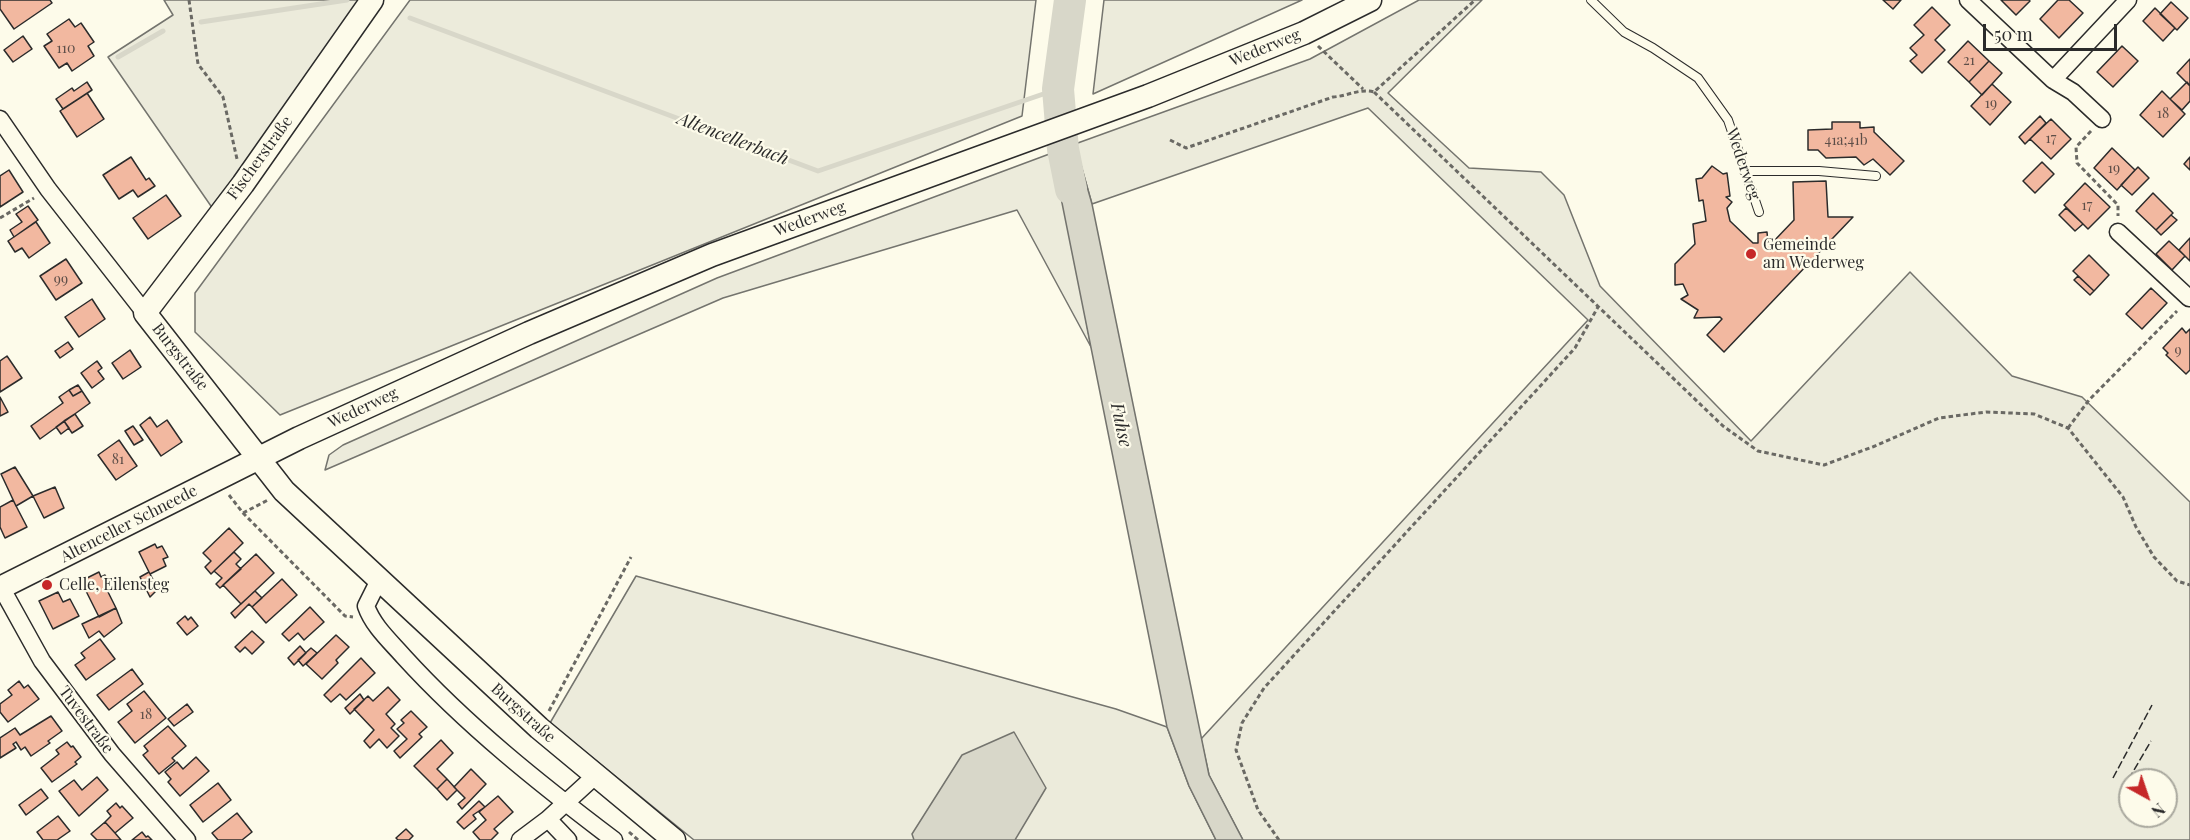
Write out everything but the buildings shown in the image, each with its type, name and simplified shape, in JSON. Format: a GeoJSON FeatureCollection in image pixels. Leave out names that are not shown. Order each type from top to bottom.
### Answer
{"type":"FeatureCollection","features":[{"type":"Feature","properties":{"kind":"main road","name":"Fischerstraße"},"geometry":{"type":"LineString","coordinates":[[145,313],[243,184],[372,0]]}},
{"type":"Feature","properties":{"kind":"main road","name":"Wederweg"},"geometry":{"type":"LineString","coordinates":[[258,458],[400,391],[712,255],[1148,96],[1304,33],[1370,0]]}},
{"type":"Feature","properties":{"kind":"main road","name":"Burgstraße"},"geometry":{"type":"LineString","coordinates":[[145,313],[284,491],[539,728],[674,840]]}},
{"type":"Feature","properties":{"kind":"main road","name":"Altenceller Schneede"},"geometry":{"type":"LineString","coordinates":[[1,588],[258,458]]}},
{"type":"Feature","properties":{"kind":"street"},"geometry":{"type":"LineString","coordinates":[[1968,0],[2053,80],[2073,92],[2102,119]]}},
{"type":"Feature","properties":{"kind":"street"},"geometry":{"type":"LineString","coordinates":[[2053,80],[2128,0]]}},
{"type":"Feature","properties":{"kind":"street","name":"Burgstraße"},"geometry":{"type":"LineString","coordinates":[[0,118],[48,189],[145,313]]}},
{"type":"Feature","properties":{"kind":"street"},"geometry":{"type":"LineString","coordinates":[[2118,232],[2189,297]]}},
{"type":"Feature","properties":{"kind":"street"},"geometry":{"type":"LineString","coordinates":[[379,580],[366,606],[370,619],[420,674],[489,741],[614,840]]}},
{"type":"Feature","properties":{"kind":"street","name":"Tuvestraße"},"geometry":{"type":"LineString","coordinates":[[1,588],[42,662],[112,754],[187,840]]}},
{"type":"Feature","properties":{"kind":"street"},"geometry":{"type":"LineString","coordinates":[[520,840],[548,819],[595,776]]}},
{"type":"Feature","properties":{"kind":"street"},"geometry":{"type":"LineString","coordinates":[[548,819],[568,840]]}},
{"type":"Feature","properties":{"kind":"lane","name":"Wederweg"},"geometry":{"type":"LineString","coordinates":[[1591,0],[1624,32],[1698,78],[1728,120],[1759,212]]}},
{"type":"Feature","properties":{"kind":"lane"},"geometry":{"type":"LineString","coordinates":[[1744,171],[1818,171],[1876,176]]}},
{"type":"Feature","properties":{"kind":"path"},"geometry":{"type":"LineString","coordinates":[[189,0],[198,64],[223,97],[243,184]]}},
{"type":"Feature","properties":{"kind":"path"},"geometry":{"type":"LineString","coordinates":[[1374,92],[1475,0]]}},
{"type":"Feature","properties":{"kind":"path"},"geometry":{"type":"LineString","coordinates":[[1304,33],[1364,90]]}},
{"type":"Feature","properties":{"kind":"path"},"geometry":{"type":"LineString","coordinates":[[1170,140],[1186,148],[1333,97],[1347,96],[1364,90],[1374,92],[1723,426],[1758,451],[1824,465],[1939,418],[1986,412],[2034,414],[2068,428],[2123,497],[2136,527],[2154,557],[2177,581],[2190,585]]}},
{"type":"Feature","properties":{"kind":"path"},"geometry":{"type":"LineString","coordinates":[[2102,119],[2076,147],[2077,163],[2118,205],[2118,232]]}},
{"type":"Feature","properties":{"kind":"path"},"geometry":{"type":"LineString","coordinates":[[0,218],[48,189]]}},
{"type":"Feature","properties":{"kind":"path"},"geometry":{"type":"LineString","coordinates":[[2068,428],[2089,400],[2189,297]]}},
{"type":"Feature","properties":{"kind":"path"},"geometry":{"type":"LineString","coordinates":[[1279,840],[1258,810],[1236,750],[1242,723],[1264,688],[1575,348],[1598,307]]}},
{"type":"Feature","properties":{"kind":"path"},"geometry":{"type":"LineString","coordinates":[[218,479],[243,513],[345,616],[370,619]]}},
{"type":"Feature","properties":{"kind":"path"},"geometry":{"type":"LineString","coordinates":[[243,513],[284,491]]}},
{"type":"Feature","properties":{"kind":"path"},"geometry":{"type":"LineString","coordinates":[[539,728],[631,557]]}},
{"type":"Feature","properties":{"kind":"shaded area"},"geometry":{"type":"Polygon","coordinates":[[[164,0],[359,0],[213,209],[108,57],[173,15],[164,0]]]}},
{"type":"Feature","properties":{"kind":"shaded area"},"geometry":{"type":"Polygon","coordinates":[[[410,0],[1036,0],[1022,116],[280,415],[195,332],[195,293],[410,0]]]}},
{"type":"Feature","properties":{"kind":"shaded area"},"geometry":{"type":"Polygon","coordinates":[[[1104,0],[1302,0],[1093,94],[1104,0]]]}},
{"type":"Feature","properties":{"kind":"shaded area"},"geometry":{"type":"Polygon","coordinates":[[[1419,0],[1482,0],[1388,93],[1469,168],[1541,172],[1564,195],[1600,286],[1751,441],[1910,272],[2012,376],[2082,397],[2190,502],[2190,840],[1243,840],[1209,775],[1201,739],[1588,320],[1368,108],[1092,204],[1075,144],[1310,59],[1419,0]]]}},
{"type":"Feature","properties":{"kind":"shaded area"},"geometry":{"type":"Polygon","coordinates":[[[1052,153],[1067,216],[1091,347],[1017,210],[723,298],[325,470],[329,455],[343,445],[717,278],[1052,153]]]}},
{"type":"Feature","properties":{"kind":"shaded area"},"geometry":{"type":"Polygon","coordinates":[[[636,576],[1116,709],[1167,727],[1189,786],[1216,840],[694,840],[550,723],[636,576]]]}},
{"type":"Feature","properties":{"kind":"water"},"geometry":{"type":"Polygon","coordinates":[[[1075,144],[1092,204],[1209,775],[1243,840],[1216,840],[1189,786],[1167,727],[1052,153],[1075,144]]]}},
{"type":"Feature","properties":{"kind":"water"},"geometry":{"type":"Polygon","coordinates":[[[1014,732],[1046,788],[1015,840],[914,840],[912,834],[962,755],[1014,732]]]}},
{"type":"Feature","properties":{"kind":"waterway","name":"Altencellerbach"},"geometry":{"type":"LineString","coordinates":[[201,22],[347,0]]}},
{"type":"Feature","properties":{"kind":"waterway","name":"Fuhse"},"geometry":{"type":"LineString","coordinates":[[1070,0],[1058,89],[1063,149],[1071,189]]}},
{"type":"Feature","properties":{"kind":"waterway","name":"Altencellerbach"},"geometry":{"type":"LineString","coordinates":[[410,18],[818,171],[1058,89]]}},
{"type":"Feature","properties":{"kind":"waterway","name":"Altencellerbach"},"geometry":{"type":"LineString","coordinates":[[118,57],[163,31]]}},
{"type":"Feature","properties":{"kind":"fence"},"geometry":{"type":"LineString","coordinates":[[2113,778],[2152,705]]}},
{"type":"Feature","properties":{"kind":"fence"},"geometry":{"type":"LineString","coordinates":[[2135,768],[2151,741]]}},
{"type":"Feature","properties":{"kind":"place","name":"Gemeinde am Wederweg"},"geometry":{"type":"Point","coordinates":[1751,254]}},
{"type":"Feature","properties":{"kind":"place","name":"Celle, Eilensteg"},"geometry":{"type":"Point","coordinates":[47,585]}}]}
